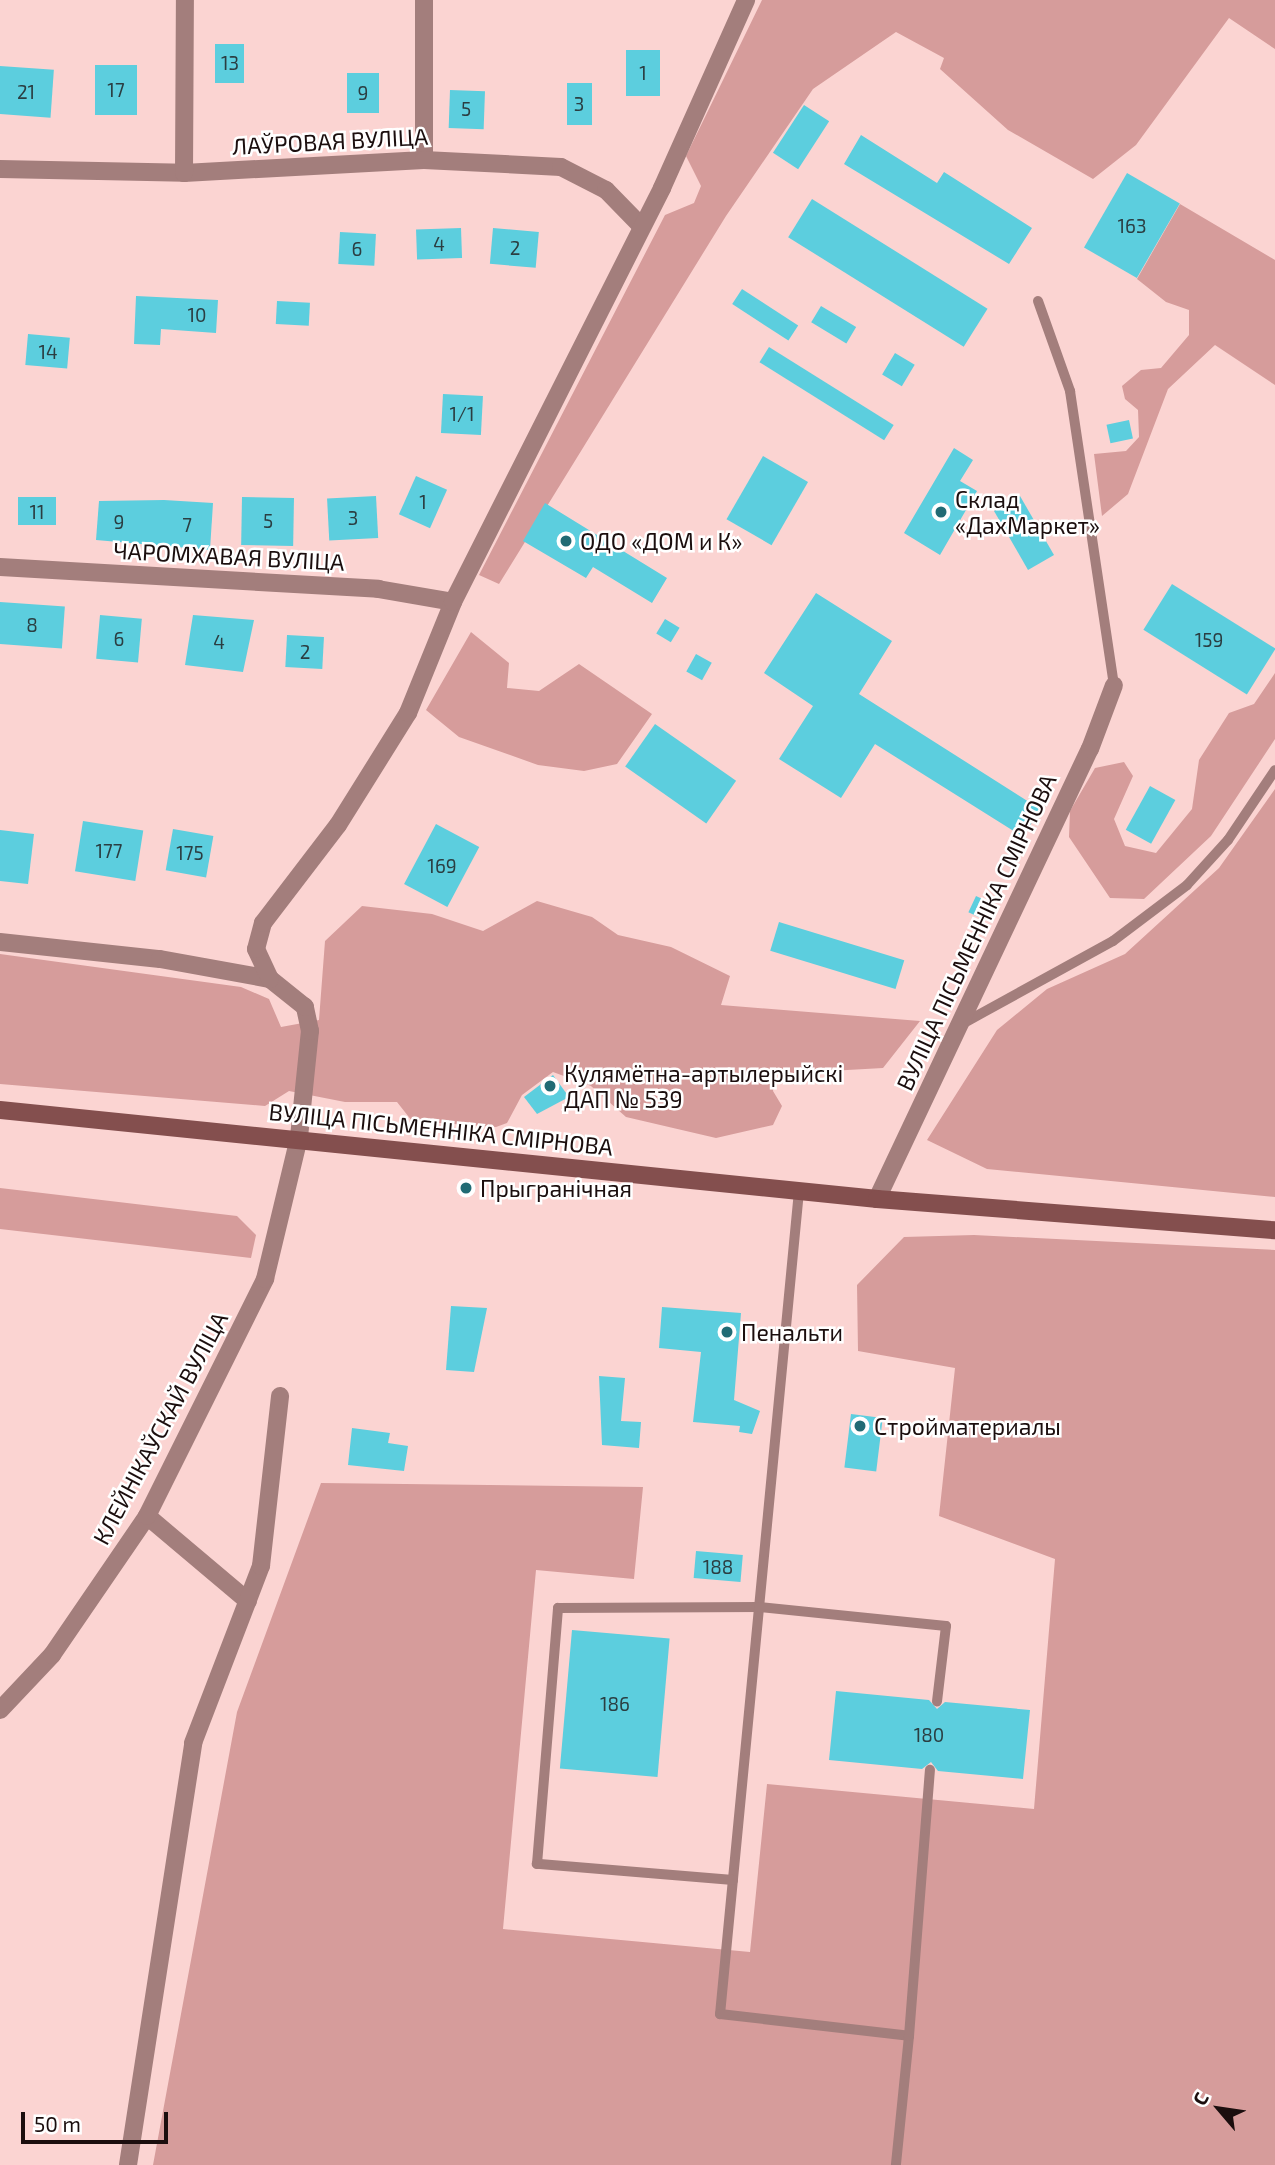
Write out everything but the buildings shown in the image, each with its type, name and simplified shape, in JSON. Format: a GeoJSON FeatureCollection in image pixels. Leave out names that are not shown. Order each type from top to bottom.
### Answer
{"type":"FeatureCollection","features":[{"type":"Feature","properties":{"kind":"main road","name":"ВУЛІЦА ПІСЬМЕННІКА СМІРНОВА"},"geometry":{"type":"LineString","coordinates":[[0,1110],[299,1138],[877,1199],[1275,1230]]}},
{"type":"Feature","properties":{"kind":"street"},"geometry":{"type":"LineString","coordinates":[[184,173],[185,0]]}},
{"type":"Feature","properties":{"kind":"street"},"geometry":{"type":"LineString","coordinates":[[424,0],[424,160]]}},
{"type":"Feature","properties":{"kind":"street"},"geometry":{"type":"LineString","coordinates":[[270,979],[256,949],[263,923],[338,825],[408,713],[453,602],[641,226],[746,0]]}},
{"type":"Feature","properties":{"kind":"street","name":"ЛАЎРОВАЯ ВУЛІЦА"},"geometry":{"type":"LineString","coordinates":[[0,169],[184,173],[424,160],[561,167],[606,190],[641,226]]}},
{"type":"Feature","properties":{"kind":"street","name":"ЧАРОМХАВАЯ ВУЛІЦА"},"geometry":{"type":"LineString","coordinates":[[0,568],[378,589],[453,602]]}},
{"type":"Feature","properties":{"kind":"street","name":"ВУЛІЦА ПІСЬМЕННІКА СМІРНОВА"},"geometry":{"type":"LineString","coordinates":[[877,1199],[956,1027],[1090,749],[1114,684]]}},
{"type":"Feature","properties":{"kind":"street"},"geometry":{"type":"LineString","coordinates":[[0,942],[160,959],[270,979]]}},
{"type":"Feature","properties":{"kind":"street","name":"КЛЕЙНІКАЎСКАЙ ВУЛІЦА"},"geometry":{"type":"LineString","coordinates":[[0,1710],[52,1655],[147,1516],[265,1279],[299,1138],[310,1031],[305,1007],[270,979]]}},
{"type":"Feature","properties":{"kind":"street"},"geometry":{"type":"LineString","coordinates":[[128,2165],[193,1743],[261,1566],[280,1396]]}},
{"type":"Feature","properties":{"kind":"street"},"geometry":{"type":"LineString","coordinates":[[147,1516],[248,1601]]}},
{"type":"Feature","properties":{"kind":"lane"},"geometry":{"type":"LineString","coordinates":[[1038,301],[1070,391],[1114,684]]}},
{"type":"Feature","properties":{"kind":"lane"},"geometry":{"type":"LineString","coordinates":[[956,1027],[1113,941],[1187,885],[1228,840],[1275,770]]}},
{"type":"Feature","properties":{"kind":"lane"},"geometry":{"type":"LineString","coordinates":[[799,1191],[720,2014],[909,2036]]}},
{"type":"Feature","properties":{"kind":"lane"},"geometry":{"type":"LineString","coordinates":[[733,1880],[537,1864],[558,1608],[759,1607],[946,1626],[937,1701]]}},
{"type":"Feature","properties":{"kind":"lane"},"geometry":{"type":"LineString","coordinates":[[896,2165],[930,1770]]}},
{"type":"Feature","properties":{"kind":"shaded area"},"geometry":{"type":"Polygon","coordinates":[[[762,0],[1275,0],[1275,49],[1229,18],[1136,145],[1093,179],[1008,130],[940,69],[944,58],[896,32],[813,89],[726,216],[499,584],[479,575],[665,215],[694,203],[701,186],[686,156],[762,0]]]}},
{"type":"Feature","properties":{"kind":"shaded area"},"geometry":{"type":"Polygon","coordinates":[[[1180,204],[1275,260],[1275,385],[1215,345],[1168,389],[1128,494],[1102,516],[1094,454],[1126,451],[1139,437],[1138,410],[1125,399],[1122,386],[1141,370],[1161,368],[1189,335],[1189,310],[1166,302],[1137,279],[1180,204]]]}},
{"type":"Feature","properties":{"kind":"shaded area"},"geometry":{"type":"Polygon","coordinates":[[[471,632],[509,663],[507,688],[539,691],[579,664],[652,714],[617,764],[584,771],[538,765],[459,737],[426,710],[471,632]]]}},
{"type":"Feature","properties":{"kind":"shaded area"},"geometry":{"type":"Polygon","coordinates":[[[1275,673],[1275,739],[1211,836],[1144,899],[1110,898],[1069,837],[1070,811],[1095,768],[1124,762],[1133,776],[1114,819],[1125,846],[1156,853],[1192,809],[1199,760],[1229,713],[1254,704],[1275,673]]]}},
{"type":"Feature","properties":{"kind":"shaded area"},"geometry":{"type":"Polygon","coordinates":[[[1275,789],[1275,1197],[987,1169],[927,1140],[997,1030],[1047,989],[1125,954],[1219,868],[1275,789]]]}},
{"type":"Feature","properties":{"kind":"shaded area"},"geometry":{"type":"Polygon","coordinates":[[[537,901],[592,917],[618,935],[671,947],[730,976],[721,1005],[920,1021],[883,1068],[776,1074],[773,1091],[782,1106],[773,1125],[716,1138],[626,1117],[591,1086],[553,1072],[522,1095],[507,1123],[496,1127],[412,1121],[397,1102],[345,1102],[289,1091],[265,1106],[0,1084],[0,954],[241,987],[269,999],[281,1027],[319,1020],[325,941],[362,906],[432,914],[483,931],[537,901]]]}},
{"type":"Feature","properties":{"kind":"shaded area"},"geometry":{"type":"Polygon","coordinates":[[[0,1188],[237,1216],[256,1235],[251,1258],[0,1229],[0,1188]]]}},
{"type":"Feature","properties":{"kind":"shaded area"},"geometry":{"type":"Polygon","coordinates":[[[974,1235],[1275,1250],[1275,2165],[153,2165],[237,1712],[321,1483],[643,1487],[634,1579],[536,1570],[503,1929],[750,1952],[767,1784],[1034,1809],[1055,1559],[939,1516],[955,1368],[858,1351],[857,1285],[904,1237],[974,1235]]]}},
{"type":"Feature","properties":{"kind":"place","name":"Склад «ДахМаркет»"},"geometry":{"type":"Point","coordinates":[941,512]}},
{"type":"Feature","properties":{"kind":"place","name":"ОДО «ДОМ и К»"},"geometry":{"type":"Point","coordinates":[566,541]}},
{"type":"Feature","properties":{"kind":"place","name":"Кулямётна-артылерыйскі ДАП № 539"},"geometry":{"type":"Point","coordinates":[550,1086]}},
{"type":"Feature","properties":{"kind":"place","name":"Прыгранічная"},"geometry":{"type":"Point","coordinates":[466,1188]}},
{"type":"Feature","properties":{"kind":"place","name":"Пенальти"},"geometry":{"type":"Point","coordinates":[727,1332]}},
{"type":"Feature","properties":{"kind":"place","name":"Стройматериалы"},"geometry":{"type":"Point","coordinates":[860,1426]}}]}
